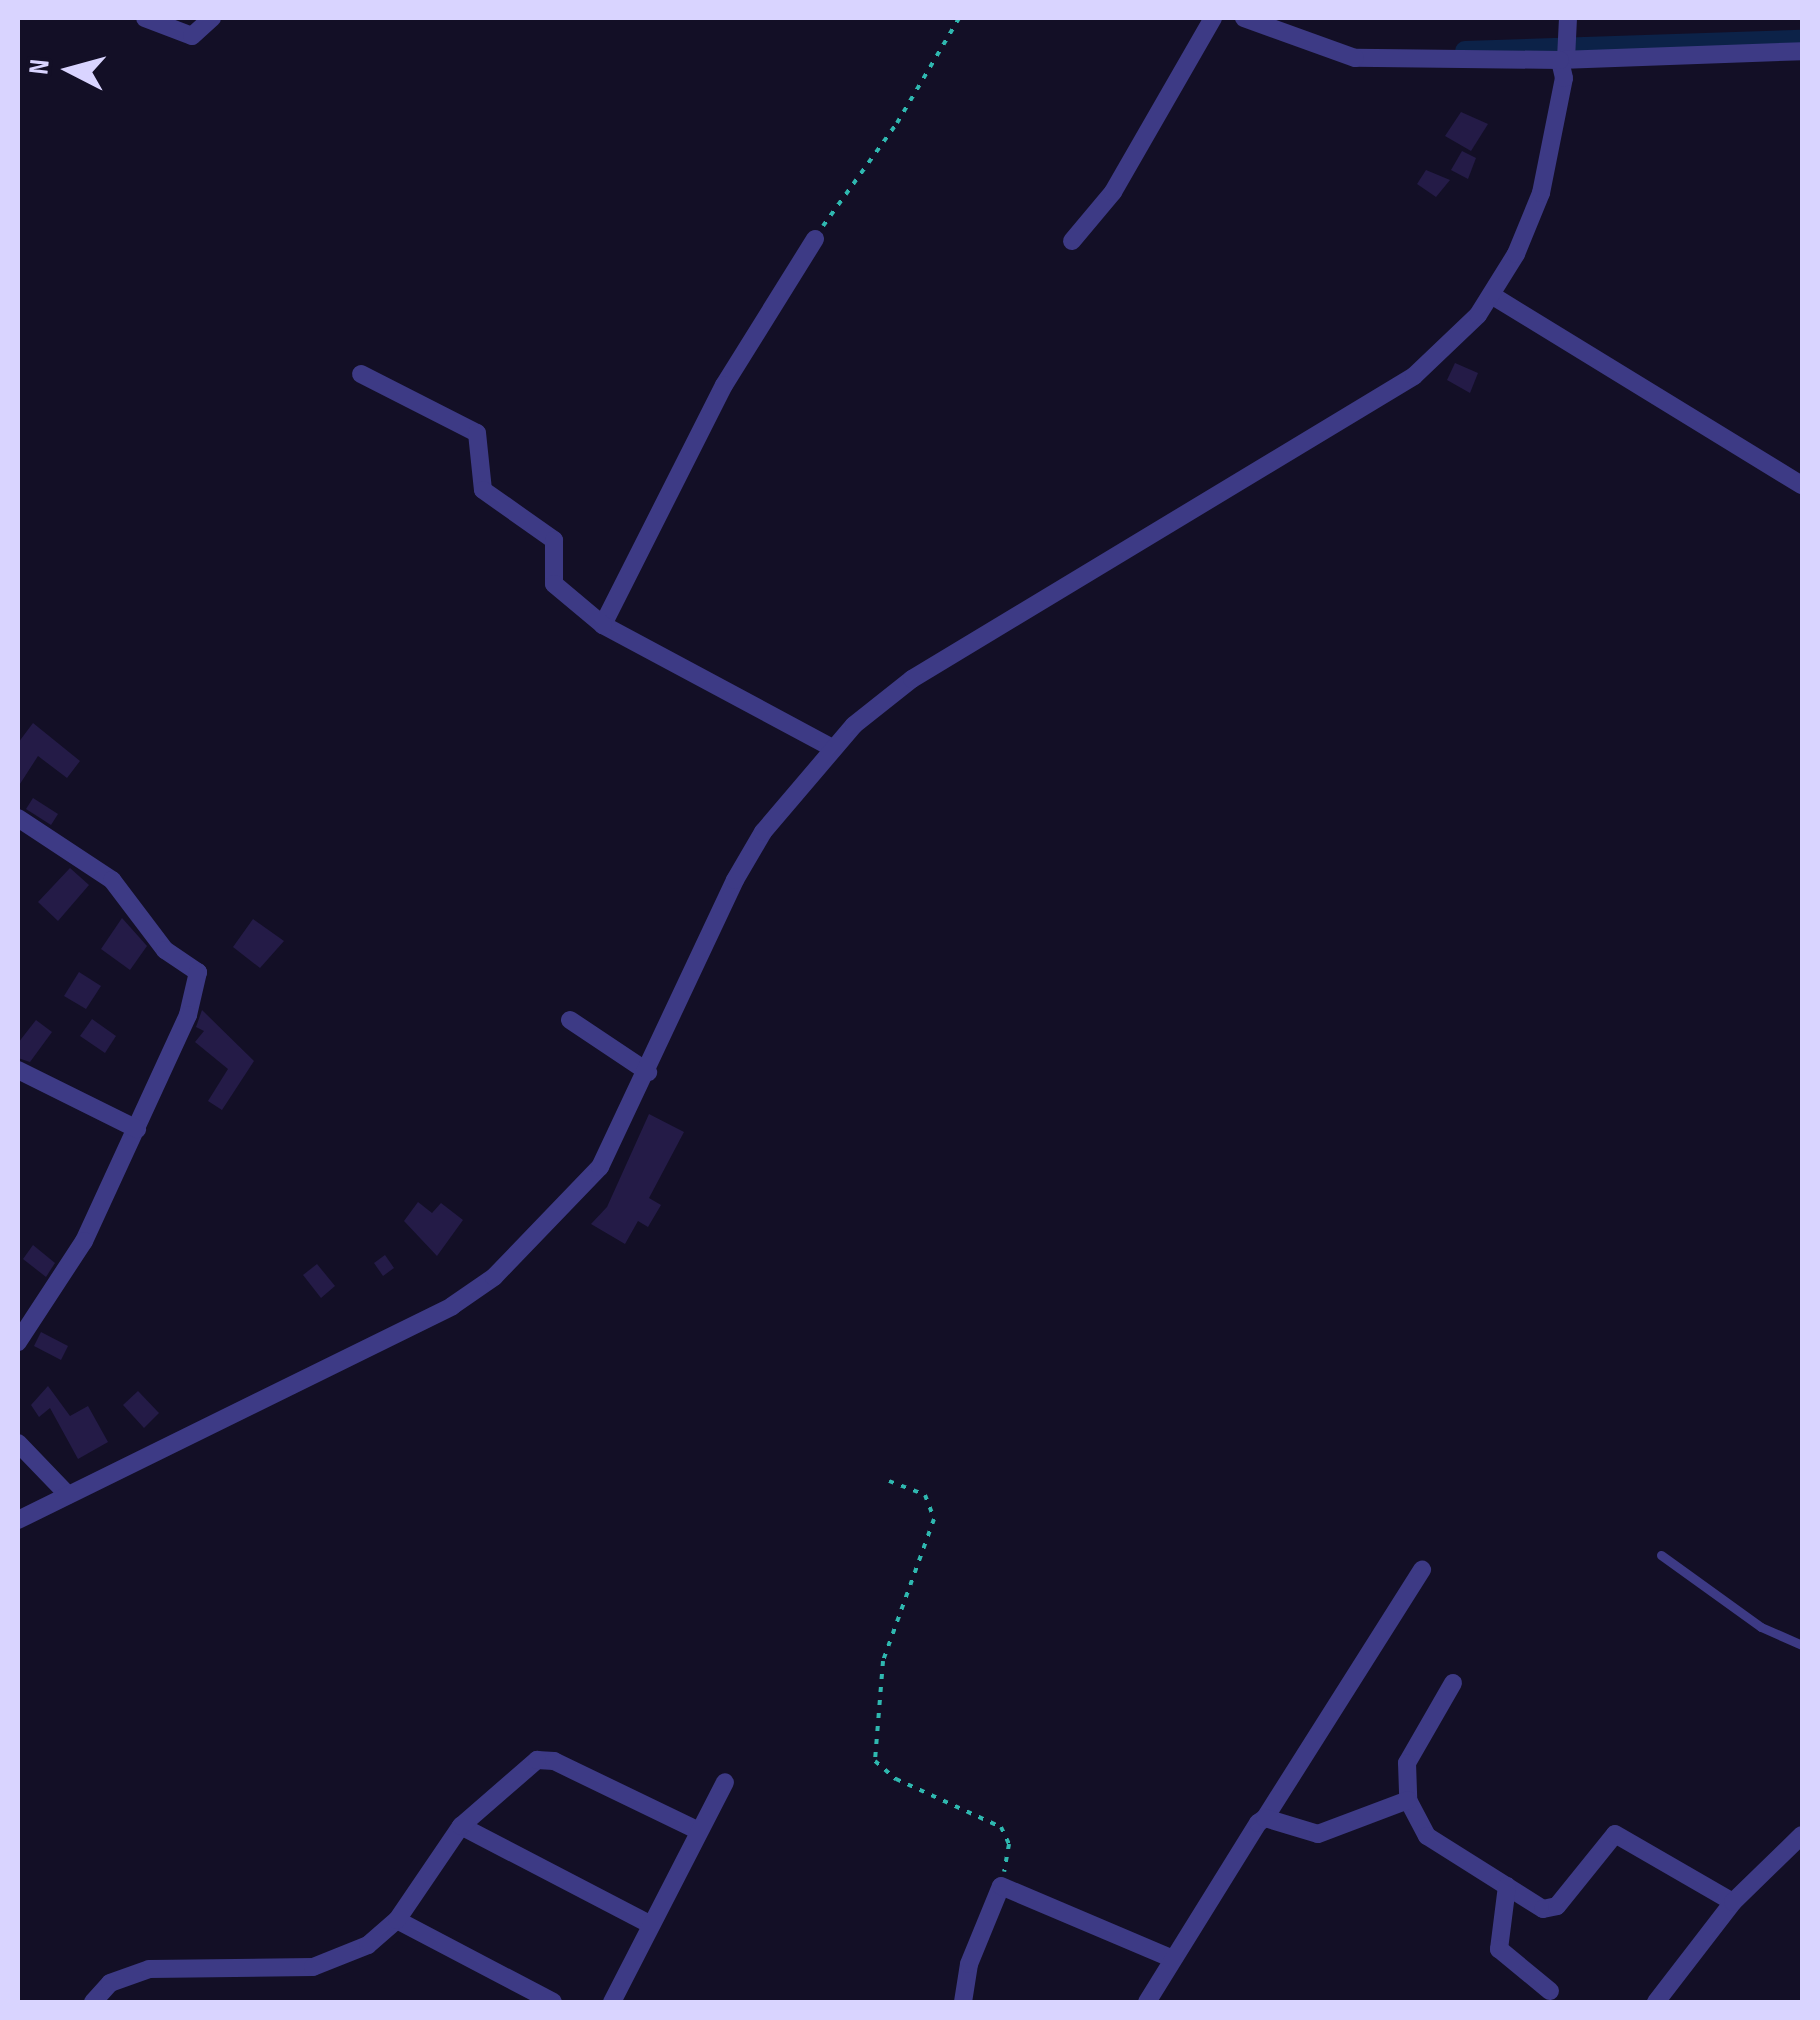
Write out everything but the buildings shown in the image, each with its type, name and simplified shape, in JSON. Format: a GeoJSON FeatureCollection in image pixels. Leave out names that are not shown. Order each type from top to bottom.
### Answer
{"type":"FeatureCollection","features":[{"type":"Feature","properties":{"kind":"street"},"geometry":{"type":"LineString","coordinates":[[146,18],[192,36],[212,18]]}},
{"type":"Feature","properties":{"kind":"street"},"geometry":{"type":"LineString","coordinates":[[1072,241],[1113,192],[1213,18]]}},
{"type":"Feature","properties":{"kind":"street"},"geometry":{"type":"LineString","coordinates":[[1244,18],[1355,58],[1556,58],[1802,50]]}},
{"type":"Feature","properties":{"kind":"street"},"geometry":{"type":"LineString","coordinates":[[18,1520],[452,1306],[494,1277],[600,1168],[648,1072],[734,880],[825,743],[912,679],[1414,376],[1493,296],[1541,193],[1564,78],[1556,58],[1567,20]]}},
{"type":"Feature","properties":{"kind":"street"},"geometry":{"type":"LineString","coordinates":[[604,625],[724,384],[815,239]]}},
{"type":"Feature","properties":{"kind":"street"},"geometry":{"type":"LineString","coordinates":[[1493,296],[1802,485]]}},
{"type":"Feature","properties":{"kind":"street"},"geometry":{"type":"LineString","coordinates":[[361,374],[478,433],[483,490],[554,540],[554,584],[604,625],[825,743]]}},
{"type":"Feature","properties":{"kind":"street"},"geometry":{"type":"LineString","coordinates":[[18,818],[112,880],[165,950],[198,972],[188,1015],[71,1264],[18,1342]]}},
{"type":"Feature","properties":{"kind":"street"},"geometry":{"type":"LineString","coordinates":[[570,1020],[648,1072]]}},
{"type":"Feature","properties":{"kind":"street"},"geometry":{"type":"LineString","coordinates":[[18,1070],[136,1130]]}},
{"type":"Feature","properties":{"kind":"street"},"geometry":{"type":"LineString","coordinates":[[18,1444],[68,1495]]}},
{"type":"Feature","properties":{"kind":"street"},"geometry":{"type":"LineString","coordinates":[[1146,2002],[1223,1872],[1265,1818],[1422,1570]]}},
{"type":"Feature","properties":{"kind":"street"},"geometry":{"type":"LineString","coordinates":[[1453,1684],[1412,1746],[1408,1800],[1428,1836],[1543,1909],[1557,1906],[1615,1834],[1733,1902]]}},
{"type":"Feature","properties":{"kind":"street"},"geometry":{"type":"LineString","coordinates":[[93,2002],[110,1982],[150,1969],[313,1967],[368,1946],[396,1920],[462,1826],[544,1758],[697,1830]]}},
{"type":"Feature","properties":{"kind":"street"},"geometry":{"type":"LineString","coordinates":[[612,2002],[725,1782]]}},
{"type":"Feature","properties":{"kind":"street"},"geometry":{"type":"LineString","coordinates":[[1265,1818],[1318,1834],[1408,1800]]}},
{"type":"Feature","properties":{"kind":"street"},"geometry":{"type":"LineString","coordinates":[[462,1826],[651,1925]]}},
{"type":"Feature","properties":{"kind":"street"},"geometry":{"type":"LineString","coordinates":[[1656,2002],[1733,1902],[1802,1835]]}},
{"type":"Feature","properties":{"kind":"street"},"geometry":{"type":"LineString","coordinates":[[963,2002],[969,1964],[1002,1886],[1083,1926],[1171,1958]]}},
{"type":"Feature","properties":{"kind":"street"},"geometry":{"type":"LineString","coordinates":[[1507,1886],[1498,1949],[1550,1991]]}},
{"type":"Feature","properties":{"kind":"street"},"geometry":{"type":"LineString","coordinates":[[396,1920],[553,2002]]}},
{"type":"Feature","properties":{"kind":"lane"},"geometry":{"type":"LineString","coordinates":[[1661,1555],[1761,1628],[1802,1645]]}},
{"type":"Feature","properties":{"kind":"path"},"geometry":{"type":"LineString","coordinates":[[815,239],[959,18]]}},
{"type":"Feature","properties":{"kind":"path"},"geometry":{"type":"LineString","coordinates":[[889,1481],[925,1495],[934,1520],[883,1661],[875,1761],[896,1779],[1001,1828],[1009,1844],[1002,1886]]}},
{"type":"Feature","properties":{"kind":"waterway"},"geometry":{"type":"LineString","coordinates":[[1465,51],[1802,40]]}}]}
